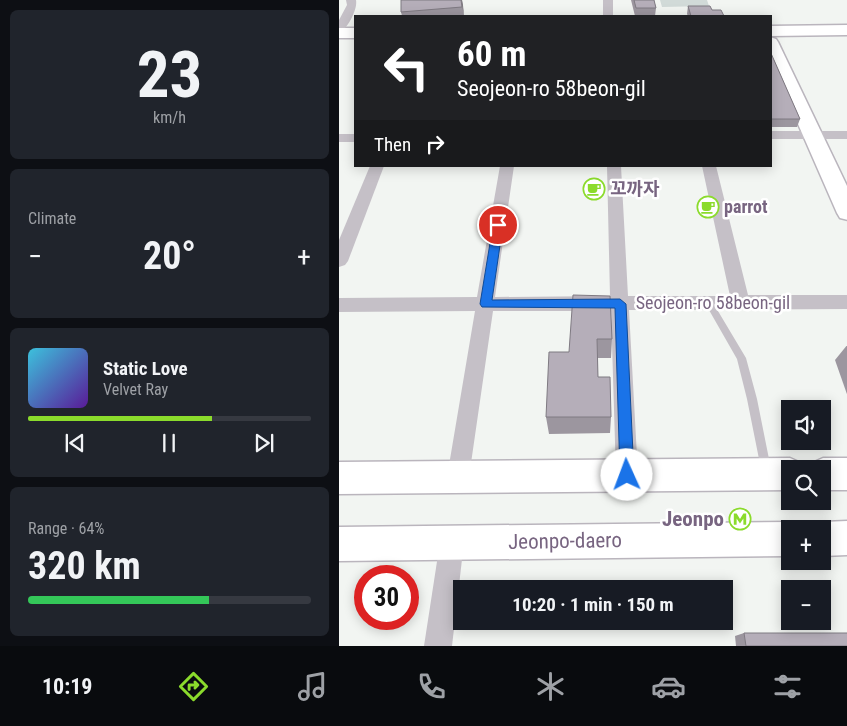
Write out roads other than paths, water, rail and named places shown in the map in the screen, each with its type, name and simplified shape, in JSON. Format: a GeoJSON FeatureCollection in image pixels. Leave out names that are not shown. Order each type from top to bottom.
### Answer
{"type":"FeatureCollection","features":[{"type":"Feature","properties":{"kind":"main road"},"geometry":{"type":"LineString","coordinates":[[772,31],[847,30]]}},
{"type":"Feature","properties":{"kind":"main road"},"geometry":{"type":"LineString","coordinates":[[339,32],[354,33]]}},
{"type":"Feature","properties":{"kind":"main road"},"geometry":{"type":"LineString","coordinates":[[772,46],[846,206]]}},
{"type":"Feature","properties":{"kind":"main road"},"geometry":{"type":"LineString","coordinates":[[339,478],[779,474]]}},
{"type":"Feature","properties":{"kind":"main road"},"geometry":{"type":"LineString","coordinates":[[831,474],[847,474]]}},
{"type":"Feature","properties":{"kind":"main road"},"geometry":{"type":"LineString","coordinates":[[831,539],[847,538]]}},
{"type":"Feature","properties":{"kind":"main road","name":"Jeonpo-daero"},"geometry":{"type":"LineString","coordinates":[[339,544],[781,539]]}},
{"type":"Feature","properties":{"kind":"street"},"geometry":{"type":"LineString","coordinates":[[339,32],[352,5],[351,0]]}},
{"type":"Feature","properties":{"kind":"street"},"geometry":{"type":"LineString","coordinates":[[608,0],[608,15]]}},
{"type":"Feature","properties":{"kind":"street"},"geometry":{"type":"LineString","coordinates":[[772,136],[847,135]]}},
{"type":"Feature","properties":{"kind":"street"},"geometry":{"type":"LineString","coordinates":[[339,138],[354,138]]}},
{"type":"Feature","properties":{"kind":"street"},"geometry":{"type":"LineString","coordinates":[[339,261],[377,167]]}},
{"type":"Feature","properties":{"kind":"street"},"geometry":{"type":"LineString","coordinates":[[458,477],[507,167]]}},
{"type":"Feature","properties":{"kind":"street"},"geometry":{"type":"LineString","coordinates":[[614,167],[627,475]]}},
{"type":"Feature","properties":{"kind":"street"},"geometry":{"type":"LineString","coordinates":[[709,167],[741,303]]}},
{"type":"Feature","properties":{"kind":"street","name":"Seojeon-ro 58beon-gil"},"geometry":{"type":"LineString","coordinates":[[339,305],[847,302]]}},
{"type":"Feature","properties":{"kind":"street"},"geometry":{"type":"LineString","coordinates":[[438,646],[453,542]]}},
{"type":"Feature","properties":{"kind":"lane"},"geometry":{"type":"LineString","coordinates":[[709,303],[741,358],[752,399],[779,474]]}},
{"type":"Feature","properties":{"kind":"place","name":"꼬까자"},"geometry":{"type":"Point","coordinates":[594,189]}},
{"type":"Feature","properties":{"kind":"place","name":"parrot"},"geometry":{"type":"Point","coordinates":[708,207]}},
{"type":"Feature","properties":{"kind":"place","name":"Jeonpo"},"geometry":{"type":"Point","coordinates":[740,519]}}]}
